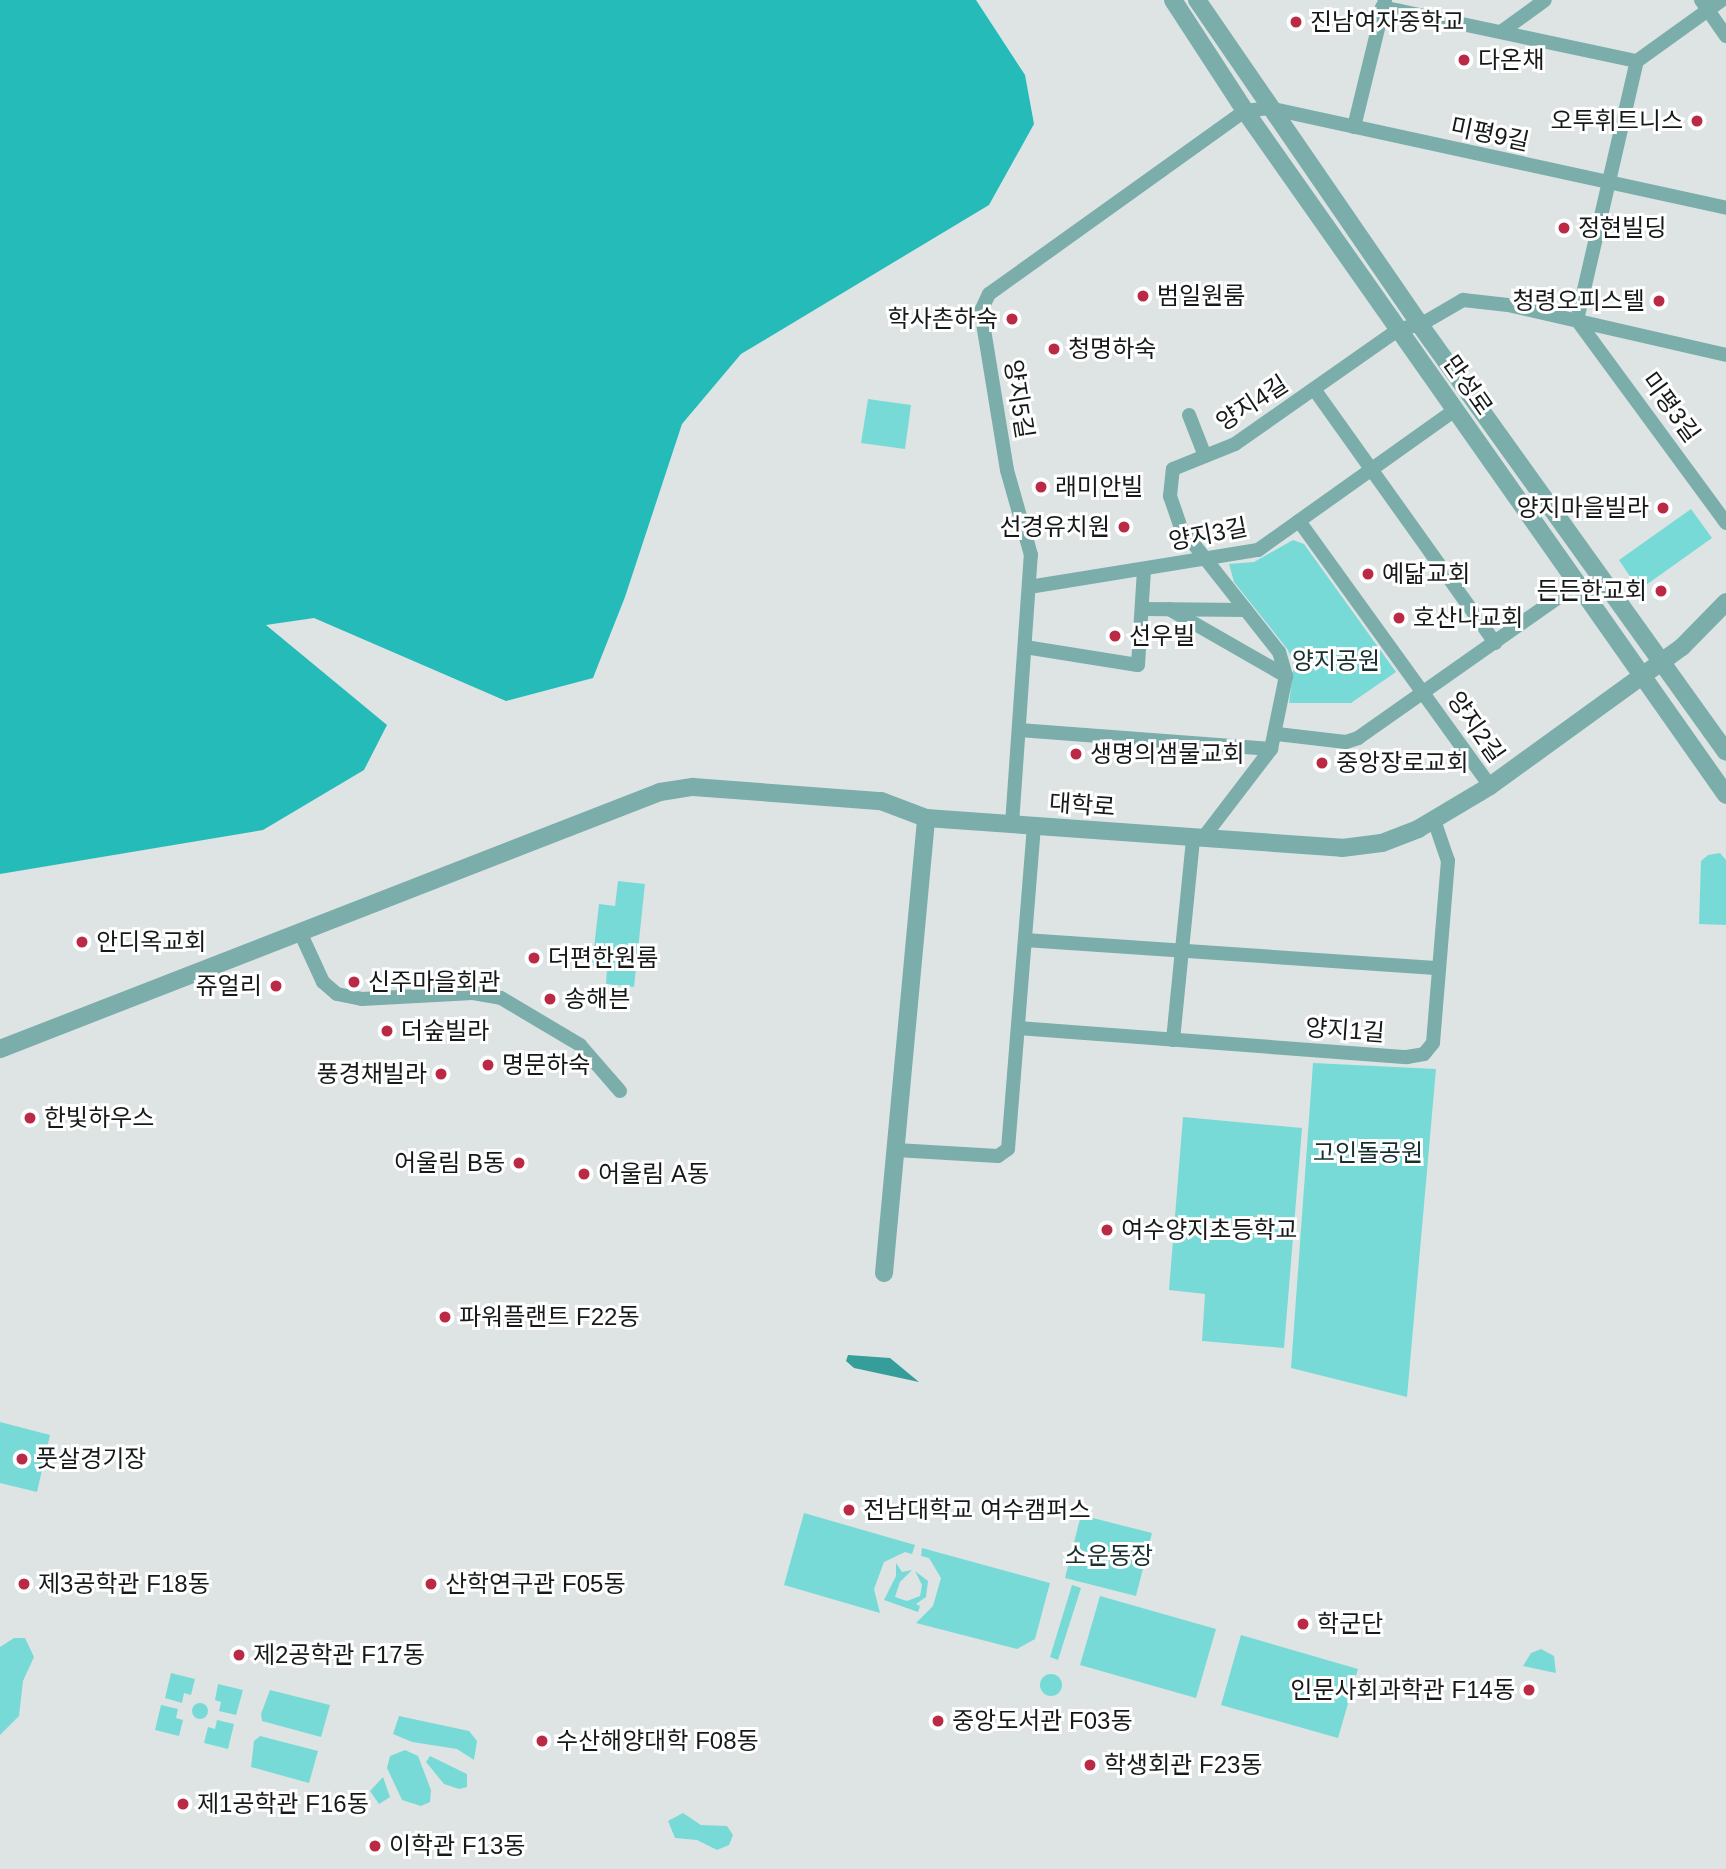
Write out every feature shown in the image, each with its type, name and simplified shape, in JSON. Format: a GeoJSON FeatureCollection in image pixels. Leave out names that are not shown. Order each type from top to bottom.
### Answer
{"type":"FeatureCollection","features":[{"type":"Feature","properties":{"kind":"street","name":"만성로"},"geometry":{"type":"LineString","coordinates":[[1173,0],[1245,111],[1726,795]]}},
{"type":"Feature","properties":{"kind":"street","name":"만성로"},"geometry":{"type":"LineString","coordinates":[[1197,0],[1420,325],[1726,752]]}},
{"type":"Feature","properties":{"kind":"street"},"geometry":{"type":"LineString","coordinates":[[1501,32],[1545,0]]}},
{"type":"Feature","properties":{"kind":"street"},"geometry":{"type":"LineString","coordinates":[[1577,320],[1637,61],[1704,5],[1722,0]]}},
{"type":"Feature","properties":{"kind":"street"},"geometry":{"type":"LineString","coordinates":[[1354,127],[1383,4],[1637,61]]}},
{"type":"Feature","properties":{"kind":"street"},"geometry":{"type":"LineString","coordinates":[[1704,5],[1726,36]]}},
{"type":"Feature","properties":{"kind":"street","name":"미평9길"},"geometry":{"type":"LineString","coordinates":[[1245,111],[1269,108],[1726,208]]}},
{"type":"Feature","properties":{"kind":"street","name":"양지5길"},"geometry":{"type":"LineString","coordinates":[[1012,824],[1030,550],[1007,470],[982,305],[989,294],[1245,111]]}},
{"type":"Feature","properties":{"kind":"street","name":"미평3길"},"geometry":{"type":"LineString","coordinates":[[1399,329],[1420,325],[1466,299],[1577,320],[1726,355]]}},
{"type":"Feature","properties":{"kind":"street","name":"미평3길"},"geometry":{"type":"LineString","coordinates":[[1577,320],[1726,523]]}},
{"type":"Feature","properties":{"kind":"street","name":"양지4길"},"geometry":{"type":"LineString","coordinates":[[1205,560],[1178,520],[1170,475],[1175,468],[1235,444],[1399,329]]}},
{"type":"Feature","properties":{"kind":"street"},"geometry":{"type":"LineString","coordinates":[[1314,389],[1495,643]]}},
{"type":"Feature","properties":{"kind":"street","name":"양지3길"},"geometry":{"type":"LineString","coordinates":[[1029,587],[1258,550],[1455,410]]}},
{"type":"Feature","properties":{"kind":"street"},"geometry":{"type":"LineString","coordinates":[[1189,415],[1205,456]]}},
{"type":"Feature","properties":{"kind":"street","name":"양지2길"},"geometry":{"type":"LineString","coordinates":[[1299,521],[1490,786]]}},
{"type":"Feature","properties":{"kind":"street"},"geometry":{"type":"LineString","coordinates":[[1173,1040],[1182,950],[1198,838],[1271,748],[1277,734],[1286,676],[1279,652],[1205,560]]}},
{"type":"Feature","properties":{"kind":"street"},"geometry":{"type":"LineString","coordinates":[[1025,648],[1136,666],[1141,661],[1144,569]]}},
{"type":"Feature","properties":{"kind":"street","name":"양지2길"},"geometry":{"type":"LineString","coordinates":[[1277,734],[1352,741],[1577,584]]}},
{"type":"Feature","properties":{"kind":"street"},"geometry":{"type":"LineString","coordinates":[[1641,677],[1705,627],[1726,601]]}},
{"type":"Feature","properties":{"kind":"street"},"geometry":{"type":"LineString","coordinates":[[1143,609],[1246,610]]}},
{"type":"Feature","properties":{"kind":"street"},"geometry":{"type":"LineString","coordinates":[[1169,609],[1286,676]]}},
{"type":"Feature","properties":{"kind":"street","name":"대학로"},"geometry":{"type":"LineString","coordinates":[[0,1049],[676,788],[881,801],[926,818],[1198,838],[1367,846],[1402,836],[1490,786],[1641,677]]}},
{"type":"Feature","properties":{"kind":"street"},"geometry":{"type":"LineString","coordinates":[[1019,730],[1271,748]]}},
{"type":"Feature","properties":{"kind":"street"},"geometry":{"type":"LineString","coordinates":[[884,1273],[926,818]]}},
{"type":"Feature","properties":{"kind":"street","name":"양지1길"},"geometry":{"type":"LineString","coordinates":[[1018,1028],[1417,1056],[1429,1051],[1433,1043],[1448,861],[1434,820]]}},
{"type":"Feature","properties":{"kind":"street"},"geometry":{"type":"LineString","coordinates":[[896,1150],[998,1156],[1006,1153],[1034,826]]}},
{"type":"Feature","properties":{"kind":"street"},"geometry":{"type":"LineString","coordinates":[[300,932],[323,982],[337,994],[362,999],[473,993],[501,998],[580,1045],[620,1091]]}},
{"type":"Feature","properties":{"kind":"street"},"geometry":{"type":"LineString","coordinates":[[1025,940],[1439,968]]}},
{"type":"Feature","properties":{"kind":"green space"},"geometry":{"type":"Polygon","coordinates":[[[868,399],[911,405],[905,449],[861,443],[868,399]]]}},
{"type":"Feature","properties":{"kind":"green space"},"geometry":{"type":"Polygon","coordinates":[[[1691,509],[1712,538],[1639,590],[1619,560],[1691,509]]]}},
{"type":"Feature","properties":{"kind":"green space","name":"양지공원"},"geometry":{"type":"Polygon","coordinates":[[[1293,540],[1304,544],[1396,672],[1351,703],[1289,703],[1294,664],[1288,650],[1234,582],[1229,564],[1254,562],[1293,540]]]}},
{"type":"Feature","properties":{"kind":"green space"},"geometry":{"type":"Polygon","coordinates":[[[1720,853],[1726,860],[1726,925],[1699,924],[1701,861],[1708,855],[1720,853]]]}},
{"type":"Feature","properties":{"kind":"green space"},"geometry":{"type":"Polygon","coordinates":[[[618,881],[645,884],[634,987],[606,984],[607,968],[592,966],[599,904],[615,906],[618,881]]]}},
{"type":"Feature","properties":{"kind":"green space","name":"고인돌공원"},"geometry":{"type":"Polygon","coordinates":[[[1313,1063],[1436,1069],[1407,1397],[1291,1368],[1313,1063]]]}},
{"type":"Feature","properties":{"kind":"green space"},"geometry":{"type":"Polygon","coordinates":[[[1183,1117],[1302,1128],[1284,1348],[1202,1341],[1205,1294],[1169,1290],[1183,1117]]]}},
{"type":"Feature","properties":{"kind":"green space","name":"풋살경기장"},"geometry":{"type":"Polygon","coordinates":[[[0,1422],[50,1435],[37,1492],[0,1483],[0,1422]]]}},
{"type":"Feature","properties":{"kind":"green space"},"geometry":{"type":"Polygon","coordinates":[[[804,1513],[915,1545],[912,1554],[905,1552],[884,1562],[874,1589],[880,1613],[784,1585],[804,1513]]]}},
{"type":"Feature","properties":{"kind":"green space","name":"소운동장"},"geometry":{"type":"Polygon","coordinates":[[[1081,1515],[1152,1533],[1136,1596],[1065,1578],[1081,1515]]]}},
{"type":"Feature","properties":{"kind":"green space"},"geometry":{"type":"Polygon","coordinates":[[[922,1548],[1050,1583],[1035,1639],[1017,1649],[916,1623],[933,1606],[941,1578],[929,1558],[921,1556],[922,1548]]]}},
{"type":"Feature","properties":{"kind":"green space"},"geometry":{"type":"Polygon","coordinates":[[[896,1563],[902,1572],[912,1570],[900,1582],[895,1597],[907,1601],[920,1596],[922,1585],[915,1571],[928,1581],[926,1597],[916,1604],[920,1606],[918,1612],[884,1600],[896,1576],[896,1563]]]}},
{"type":"Feature","properties":{"kind":"green space"},"geometry":{"type":"Polygon","coordinates":[[[1072,1585],[1081,1588],[1058,1660],[1050,1657],[1072,1585]]]}},
{"type":"Feature","properties":{"kind":"green space"},"geometry":{"type":"Polygon","coordinates":[[[1100,1596],[1216,1629],[1196,1698],[1080,1665],[1100,1596]]]}},
{"type":"Feature","properties":{"kind":"green space"},"geometry":{"type":"Polygon","coordinates":[[[1241,1635],[1358,1669],[1338,1738],[1221,1705],[1241,1635]]]}},
{"type":"Feature","properties":{"kind":"green space"},"geometry":{"type":"Polygon","coordinates":[[[14,1638],[25,1638],[34,1657],[23,1681],[19,1716],[0,1735],[0,1647],[14,1638]]]}},
{"type":"Feature","properties":{"kind":"green space"},"geometry":{"type":"Polygon","coordinates":[[[1541,1649],[1554,1656],[1556,1673],[1523,1666],[1531,1653],[1541,1649]]]}},
{"type":"Feature","properties":{"kind":"green space"},"geometry":{"type":"Polygon","coordinates":[[[171,1673],[195,1679],[191,1695],[184,1693],[182,1703],[165,1698],[171,1673]]]}},
{"type":"Feature","properties":{"kind":"green space"},"geometry":{"type":"Polygon","coordinates":[[[1051,1674],[1059,1677],[1062,1685],[1059,1693],[1051,1696],[1043,1693],[1040,1685],[1043,1677],[1051,1674]]]}},
{"type":"Feature","properties":{"kind":"green space"},"geometry":{"type":"Polygon","coordinates":[[[218,1684],[243,1690],[236,1715],[219,1711],[221,1702],[215,1700],[218,1684]]]}},
{"type":"Feature","properties":{"kind":"green space"},"geometry":{"type":"Polygon","coordinates":[[[270,1690],[330,1705],[321,1737],[262,1721],[261,1714],[270,1690]]]}},
{"type":"Feature","properties":{"kind":"green space"},"geometry":{"type":"Polygon","coordinates":[[[197,1703],[203,1703],[208,1711],[206,1717],[197,1719],[192,1714],[192,1708],[197,1703]]]}},
{"type":"Feature","properties":{"kind":"green space"},"geometry":{"type":"Polygon","coordinates":[[[161,1705],[178,1709],[176,1718],[183,1720],[179,1736],[155,1730],[161,1705]]]}},
{"type":"Feature","properties":{"kind":"green space"},"geometry":{"type":"Polygon","coordinates":[[[399,1716],[469,1731],[477,1741],[474,1760],[457,1749],[412,1742],[393,1734],[399,1716]]]}},
{"type":"Feature","properties":{"kind":"green space"},"geometry":{"type":"Polygon","coordinates":[[[217,1720],[234,1724],[228,1749],[204,1743],[208,1727],[215,1729],[217,1720]]]}},
{"type":"Feature","properties":{"kind":"green space"},"geometry":{"type":"Polygon","coordinates":[[[260,1736],[318,1751],[309,1783],[251,1767],[254,1741],[260,1736]]]}},
{"type":"Feature","properties":{"kind":"green space"},"geometry":{"type":"Polygon","coordinates":[[[405,1750],[418,1756],[431,1790],[430,1802],[421,1806],[402,1800],[387,1768],[390,1756],[405,1750]]]}},
{"type":"Feature","properties":{"kind":"green space"},"geometry":{"type":"Polygon","coordinates":[[[430,1756],[467,1774],[467,1787],[459,1789],[444,1784],[426,1762],[430,1756]]]}},
{"type":"Feature","properties":{"kind":"green space"},"geometry":{"type":"Polygon","coordinates":[[[383,1777],[390,1797],[379,1804],[370,1791],[383,1777]]]}},
{"type":"Feature","properties":{"kind":"green space"},"geometry":{"type":"Polygon","coordinates":[[[683,1813],[701,1825],[727,1826],[733,1835],[729,1845],[717,1850],[697,1840],[675,1838],[668,1821],[683,1813]]]}},
{"type":"Feature","properties":{"kind":"shaded area"},"geometry":{"type":"Polygon","coordinates":[[[0,0],[976,0],[1025,75],[1034,124],[989,205],[741,354],[682,424],[625,597],[593,678],[506,701],[314,618],[266,625],[387,725],[364,770],[263,830],[0,874],[0,0]]]}},
{"type":"Feature","properties":{"kind":"shaded area"},"geometry":{"type":"Polygon","coordinates":[[[848,1355],[890,1358],[919,1382],[854,1368],[846,1361],[848,1355]]]}},
{"type":"Feature","properties":{"kind":"place","name":"진남여자중학교"},"geometry":{"type":"Point","coordinates":[1296,22]}},
{"type":"Feature","properties":{"kind":"place","name":"다온채"},"geometry":{"type":"Point","coordinates":[1464,60]}},
{"type":"Feature","properties":{"kind":"place","name":"오투휘트니스"},"geometry":{"type":"Point","coordinates":[1697,121]}},
{"type":"Feature","properties":{"kind":"place","name":"정현빌딩"},"geometry":{"type":"Point","coordinates":[1564,228]}},
{"type":"Feature","properties":{"kind":"place","name":"범일원룸"},"geometry":{"type":"Point","coordinates":[1143,296]}},
{"type":"Feature","properties":{"kind":"place","name":"청령오피스텔"},"geometry":{"type":"Point","coordinates":[1659,301]}},
{"type":"Feature","properties":{"kind":"place","name":"학사촌하숙"},"geometry":{"type":"Point","coordinates":[1012,319]}},
{"type":"Feature","properties":{"kind":"place","name":"청명하숙"},"geometry":{"type":"Point","coordinates":[1054,349]}},
{"type":"Feature","properties":{"kind":"place","name":"래미안빌"},"geometry":{"type":"Point","coordinates":[1041,487]}},
{"type":"Feature","properties":{"kind":"place","name":"양지마을빌라"},"geometry":{"type":"Point","coordinates":[1663,508]}},
{"type":"Feature","properties":{"kind":"place","name":"선경유치원"},"geometry":{"type":"Point","coordinates":[1124,527]}},
{"type":"Feature","properties":{"kind":"place","name":"예닮교회"},"geometry":{"type":"Point","coordinates":[1368,574]}},
{"type":"Feature","properties":{"kind":"place","name":"든든한교회"},"geometry":{"type":"Point","coordinates":[1661,591]}},
{"type":"Feature","properties":{"kind":"place","name":"호산나교회"},"geometry":{"type":"Point","coordinates":[1399,618]}},
{"type":"Feature","properties":{"kind":"place","name":"선우빌"},"geometry":{"type":"Point","coordinates":[1115,636]}},
{"type":"Feature","properties":{"kind":"place","name":"생명의샘물교회"},"geometry":{"type":"Point","coordinates":[1076,754]}},
{"type":"Feature","properties":{"kind":"place","name":"중앙장로교회"},"geometry":{"type":"Point","coordinates":[1322,763]}},
{"type":"Feature","properties":{"kind":"place","name":"안디옥교회"},"geometry":{"type":"Point","coordinates":[82,942]}},
{"type":"Feature","properties":{"kind":"place","name":"더편한원룸"},"geometry":{"type":"Point","coordinates":[534,958]}},
{"type":"Feature","properties":{"kind":"place","name":"신주마을회관"},"geometry":{"type":"Point","coordinates":[354,982]}},
{"type":"Feature","properties":{"kind":"place","name":"쥬얼리"},"geometry":{"type":"Point","coordinates":[276,986]}},
{"type":"Feature","properties":{"kind":"place","name":"송해븐"},"geometry":{"type":"Point","coordinates":[550,999]}},
{"type":"Feature","properties":{"kind":"place","name":"더숲빌라"},"geometry":{"type":"Point","coordinates":[387,1031]}},
{"type":"Feature","properties":{"kind":"place","name":"명문하숙"},"geometry":{"type":"Point","coordinates":[488,1065]}},
{"type":"Feature","properties":{"kind":"place","name":"풍경채빌라"},"geometry":{"type":"Point","coordinates":[441,1074]}},
{"type":"Feature","properties":{"kind":"place","name":"한빛하우스"},"geometry":{"type":"Point","coordinates":[30,1118]}},
{"type":"Feature","properties":{"kind":"place","name":"어울림 B동"},"geometry":{"type":"Point","coordinates":[519,1163]}},
{"type":"Feature","properties":{"kind":"place","name":"어울림 A동"},"geometry":{"type":"Point","coordinates":[584,1174]}},
{"type":"Feature","properties":{"kind":"place","name":"여수양지초등학교"},"geometry":{"type":"Point","coordinates":[1107,1230]}},
{"type":"Feature","properties":{"kind":"place","name":"파워플랜트 F22동"},"geometry":{"type":"Point","coordinates":[445,1317]}},
{"type":"Feature","properties":{"kind":"place","name":"풋살경기장"},"geometry":{"type":"Point","coordinates":[22,1459]}},
{"type":"Feature","properties":{"kind":"place","name":"전남대학교 여수캠퍼스"},"geometry":{"type":"Point","coordinates":[849,1510]}},
{"type":"Feature","properties":{"kind":"place","name":"제3공학관 F18동"},"geometry":{"type":"Point","coordinates":[24,1584]}},
{"type":"Feature","properties":{"kind":"place","name":"산학연구관 F05동"},"geometry":{"type":"Point","coordinates":[431,1584]}},
{"type":"Feature","properties":{"kind":"place","name":"학군단"},"geometry":{"type":"Point","coordinates":[1303,1624]}},
{"type":"Feature","properties":{"kind":"place","name":"제2공학관 F17동"},"geometry":{"type":"Point","coordinates":[239,1655]}},
{"type":"Feature","properties":{"kind":"place","name":"인문사회과학관 F14동"},"geometry":{"type":"Point","coordinates":[1529,1690]}},
{"type":"Feature","properties":{"kind":"place","name":"중앙도서관 F03동"},"geometry":{"type":"Point","coordinates":[938,1721]}},
{"type":"Feature","properties":{"kind":"place","name":"수산해양대학 F08동"},"geometry":{"type":"Point","coordinates":[542,1741]}},
{"type":"Feature","properties":{"kind":"place","name":"학생회관 F23동"},"geometry":{"type":"Point","coordinates":[1090,1765]}},
{"type":"Feature","properties":{"kind":"place","name":"제1공학관 F16동"},"geometry":{"type":"Point","coordinates":[183,1804]}},
{"type":"Feature","properties":{"kind":"place","name":"이학관 F13동"},"geometry":{"type":"Point","coordinates":[375,1846]}}]}
